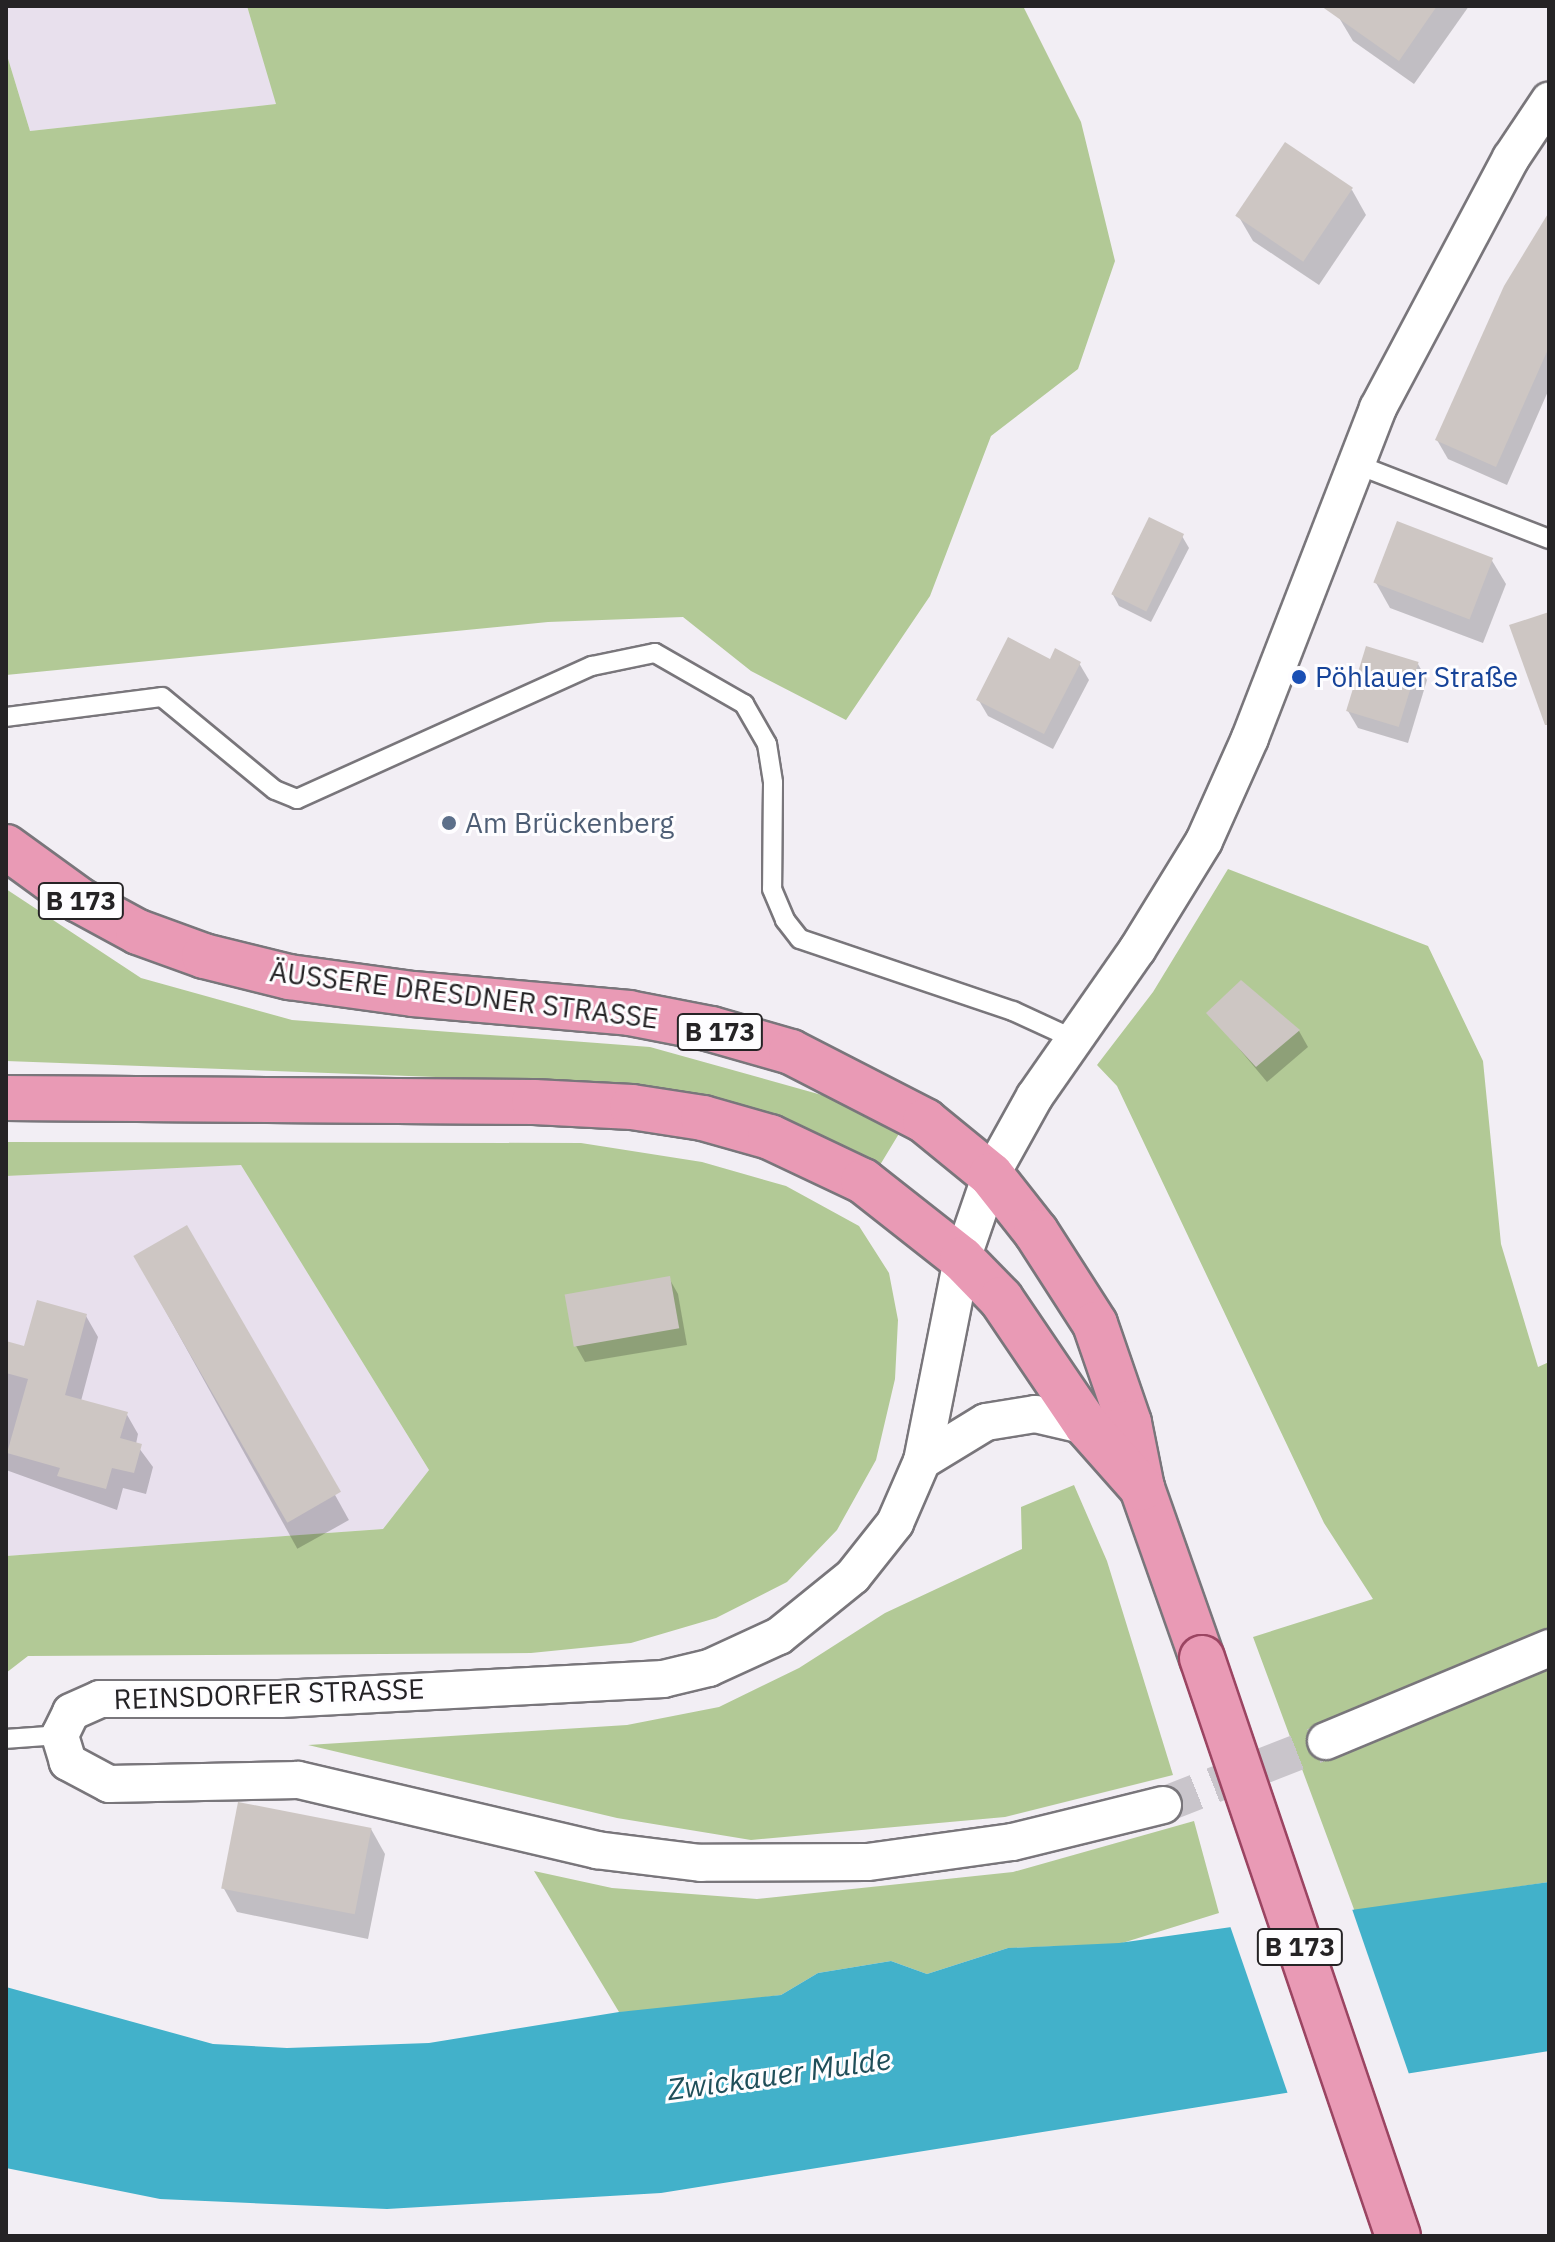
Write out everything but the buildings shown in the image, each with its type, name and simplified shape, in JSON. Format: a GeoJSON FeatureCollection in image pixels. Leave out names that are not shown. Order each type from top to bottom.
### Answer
{"type":"FeatureCollection","features":[{"type":"Feature","properties":{"kind":"main road","name":"ÄUSSERE DRESDNER STRASSE"},"geometry":{"type":"LineString","coordinates":[[6,847],[79,900],[138,932],[204,956],[289,977],[398,992],[629,1013],[791,1052],[847,1076],[925,1121],[991,1175],[1036,1232],[1095,1324],[1129,1423],[1142,1488],[1398,2236]]}},
{"type":"Feature","properties":{"kind":"main road","name":"ÄUSSERE DRESDNER STRASSE"},"geometry":{"type":"LineString","coordinates":[[6,1098],[534,1102],[632,1107],[703,1118],[770,1137],[863,1181],[962,1259],[1001,1299],[1087,1426],[1142,1488]]}},
{"type":"Feature","properties":{"kind":"street"},"geometry":{"type":"LineString","coordinates":[[991,1175],[1035,1096],[1076,1040],[1204,841],[1250,738],[1353,463],[1439,287],[1549,101]]}},
{"type":"Feature","properties":{"kind":"street","name":"REINSDORFER STRASSE"},"geometry":{"type":"LineString","coordinates":[[60,1735],[71,1712],[100,1699],[280,1699],[618,1683],[709,1668],[779,1636],[853,1576],[895,1523],[922,1461],[962,1259],[991,1175]]}},
{"type":"Feature","properties":{"kind":"street"},"geometry":{"type":"LineString","coordinates":[[922,1461],[986,1422],[1035,1414],[1087,1426]]}},
{"type":"Feature","properties":{"kind":"street"},"geometry":{"type":"LineString","coordinates":[[1326,1741],[1549,1648]]}},
{"type":"Feature","properties":{"kind":"street"},"geometry":{"type":"LineString","coordinates":[[60,1735],[68,1762],[109,1784],[298,1780],[597,1850],[701,1863],[867,1862],[1012,1842],[1163,1805]]}},
{"type":"Feature","properties":{"kind":"lane"},"geometry":{"type":"LineString","coordinates":[[1353,463],[1549,539]]}},
{"type":"Feature","properties":{"kind":"lane"},"geometry":{"type":"LineString","coordinates":[[6,717],[162,697],[275,790],[297,799],[592,666],[655,653],[744,704],[767,744],[773,783],[772,889],[785,920],[800,939],[1013,1011],[1076,1040]]}},
{"type":"Feature","properties":{"kind":"lane"},"geometry":{"type":"LineString","coordinates":[[6,1739],[60,1735]]}},
{"type":"Feature","properties":{"kind":"shaded area"},"geometry":{"type":"Polygon","coordinates":[[[6,6],[247,6],[277,104],[30,131],[6,52],[6,6]]]}},
{"type":"Feature","properties":{"kind":"shaded area"},"geometry":{"type":"Polygon","coordinates":[[[241,1164],[429,1470],[383,1529],[6,1556],[6,1176],[241,1164]]]}},
{"type":"Feature","properties":{"kind":"green space"},"geometry":{"type":"Polygon","coordinates":[[[247,6],[1023,6],[1081,122],[1115,261],[1078,369],[991,436],[930,596],[846,720],[751,671],[683,617],[548,622],[6,675],[6,52],[30,131],[276,104],[247,6]]]}},
{"type":"Feature","properties":{"kind":"green space"},"geometry":{"type":"Polygon","coordinates":[[[1228,869],[1428,946],[1483,1061],[1501,1244],[1538,1367],[1549,1362],[1549,1882],[1355,1912],[1253,1637],[1373,1599],[1324,1523],[1117,1086],[1097,1065],[1153,992],[1228,869]]]}},
{"type":"Feature","properties":{"kind":"green space"},"geometry":{"type":"Polygon","coordinates":[[[6,889],[141,978],[292,1020],[650,1047],[836,1099],[900,1132],[880,1165],[804,1128],[726,1102],[567,1082],[6,1061],[6,889]]]}},
{"type":"Feature","properties":{"kind":"green space"},"geometry":{"type":"Polygon","coordinates":[[[6,1142],[581,1143],[702,1162],[786,1186],[859,1226],[889,1273],[898,1320],[895,1379],[876,1460],[837,1530],[787,1582],[716,1618],[631,1643],[531,1653],[28,1656],[6,1673],[6,1556],[383,1529],[429,1470],[241,1165],[6,1176],[6,1142]]]}},
{"type":"Feature","properties":{"kind":"green space"},"geometry":{"type":"Polygon","coordinates":[[[1074,1485],[1107,1561],[1173,1775],[1005,1817],[751,1840],[617,1818],[308,1745],[627,1725],[719,1707],[799,1668],[885,1613],[1022,1549],[1021,1507],[1074,1485]]]}},
{"type":"Feature","properties":{"kind":"green space"},"geometry":{"type":"Polygon","coordinates":[[[1194,1821],[1219,1913],[1119,1944],[1008,1948],[927,1974],[891,1961],[818,1973],[781,1995],[658,2011],[619,2012],[534,1871],[612,1888],[757,1899],[1013,1872],[1194,1821]]]}},
{"type":"Feature","properties":{"kind":"water","name":"Zwickauer Mulde"},"geometry":{"type":"Polygon","coordinates":[[[1549,1882],[1549,2051],[661,2193],[387,2209],[160,2199],[6,2168],[6,1987],[213,2044],[287,2048],[429,2043],[619,2012],[781,1995],[818,1973],[891,1961],[927,1974],[1008,1948],[1119,1943],[1549,1882]]]}},
{"type":"Feature","properties":{"kind":"pier"},"geometry":{"type":"Polygon","coordinates":[[[1352,1909],[1410,2077],[1289,2097],[1228,1920],[1352,1909]]]}},
{"type":"Feature","properties":{"kind":"tunnel"},"geometry":{"type":"LineString","coordinates":[[1163,1805],[1326,1741]]}},
{"type":"Feature","properties":{"kind":"place","name":"Pöhlauer Straße"},"geometry":{"type":"Point","coordinates":[1299,677]}},
{"type":"Feature","properties":{"kind":"place","name":"Am Brückenberg"},"geometry":{"type":"Point","coordinates":[449,823]}}]}
